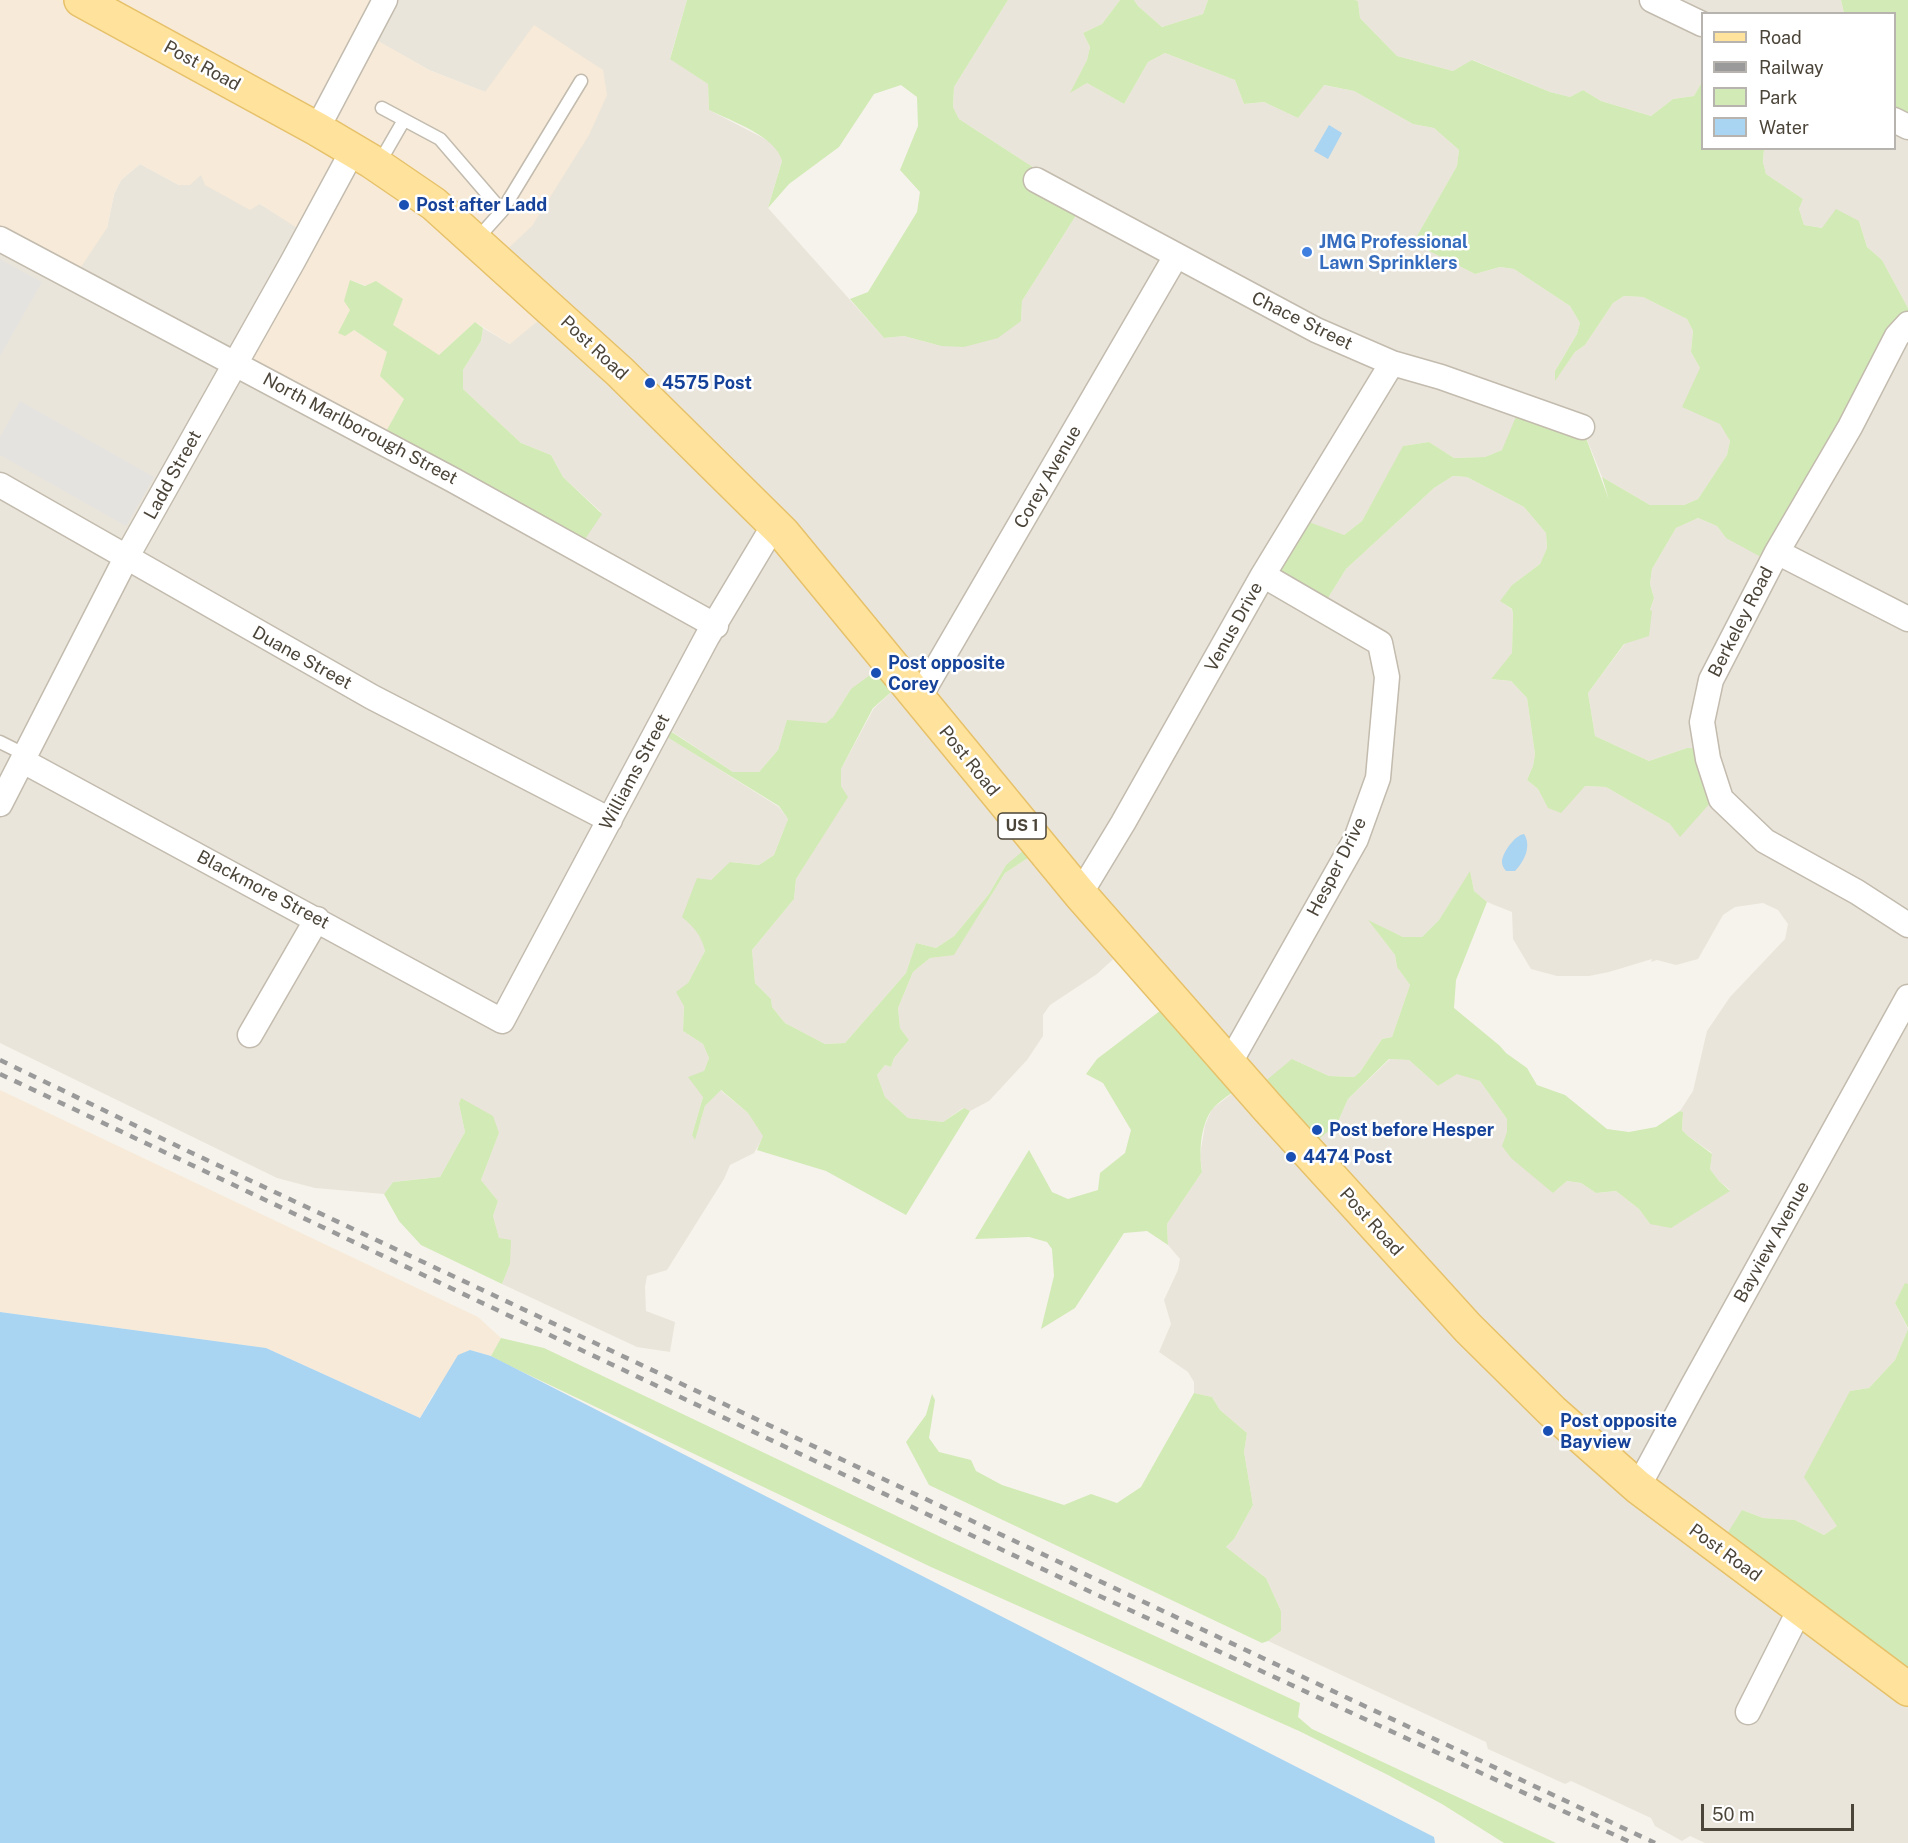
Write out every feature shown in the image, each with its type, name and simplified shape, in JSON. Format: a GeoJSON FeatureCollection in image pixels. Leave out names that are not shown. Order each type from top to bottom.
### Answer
{"type":"FeatureCollection","features":[{"type":"Feature","properties":{"kind":"main road","name":"Post Road"},"geometry":{"type":"LineString","coordinates":[[81,0],[317,129],[434,204],[621,372],[783,533],[1080,894],[1229,1064],[1468,1328],[1552,1411],[1638,1487],[1908,1689]]}},
{"type":"Feature","properties":{"kind":"street"},"geometry":{"type":"LineString","coordinates":[[317,129],[384,0]]}},
{"type":"Feature","properties":{"kind":"street"},"geometry":{"type":"LineString","coordinates":[[1652,0],[1701,24]]}},
{"type":"Feature","properties":{"kind":"street","name":"Ladd Street"},"geometry":{"type":"LineString","coordinates":[[0,804],[126,558],[236,363],[365,158]]}},
{"type":"Feature","properties":{"kind":"street","name":"Chace Street"},"geometry":{"type":"LineString","coordinates":[[1036,180],[1316,330],[1392,363],[1441,377],[1582,428]]}},
{"type":"Feature","properties":{"kind":"street","name":"North Marlborough Street"},"geometry":{"type":"LineString","coordinates":[[0,239],[453,480],[716,626]]}},
{"type":"Feature","properties":{"kind":"street","name":"Corey Avenue"},"geometry":{"type":"LineString","coordinates":[[919,699],[1176,256]]}},
{"type":"Feature","properties":{"kind":"street","name":"Berkeley Road"},"geometry":{"type":"LineString","coordinates":[[1908,324],[1897,336],[1850,427],[1777,552],[1711,680],[1702,722],[1708,759],[1720,799],[1765,841],[1857,892],[1908,925]]}},
{"type":"Feature","properties":{"kind":"street","name":"Venus Drive"},"geometry":{"type":"LineString","coordinates":[[1080,894],[1123,823],[1263,575],[1392,363]]}},
{"type":"Feature","properties":{"kind":"street","name":"Duane Street"},"geometry":{"type":"LineString","coordinates":[[0,485],[372,697],[610,820]]}},
{"type":"Feature","properties":{"kind":"street","name":"Williams Street"},"geometry":{"type":"LineString","coordinates":[[502,1021],[707,637],[716,626],[774,525]]}},
{"type":"Feature","properties":{"kind":"street"},"geometry":{"type":"LineString","coordinates":[[1777,552],[1908,619]]}},
{"type":"Feature","properties":{"kind":"street","name":"Hesper Drive"},"geometry":{"type":"LineString","coordinates":[[1229,1064],[1356,839],[1378,778],[1386,697],[1387,677],[1380,644],[1263,575]]}},
{"type":"Feature","properties":{"kind":"street","name":"Blackmore Street"},"geometry":{"type":"LineString","coordinates":[[24,758],[502,1021]]}},
{"type":"Feature","properties":{"kind":"street"},"geometry":{"type":"LineString","coordinates":[[250,1035],[317,919]]}},
{"type":"Feature","properties":{"kind":"street","name":"Bayview Avenue"},"geometry":{"type":"LineString","coordinates":[[1638,1487],[1908,997]]}},
{"type":"Feature","properties":{"kind":"street"},"geometry":{"type":"LineString","coordinates":[[1748,1712],[1800,1609]]}},
{"type":"Feature","properties":{"kind":"lane"},"geometry":{"type":"LineString","coordinates":[[476,240],[502,211],[581,81]]}},
{"type":"Feature","properties":{"kind":"lane"},"geometry":{"type":"LineString","coordinates":[[382,108],[440,139],[502,211]]}},
{"type":"Feature","properties":{"kind":"lane"},"geometry":{"type":"LineString","coordinates":[[365,158],[404,120]]}},
{"type":"Feature","properties":{"kind":"lane"},"geometry":{"type":"LineString","coordinates":[[0,742],[24,758]]}},
{"type":"Feature","properties":{"kind":"shaded area"},"geometry":{"type":"Polygon","coordinates":[[[0,0],[388,0],[373,38],[429,70],[485,92],[534,25],[603,70],[607,95],[589,135],[532,226],[499,257],[550,311],[510,344],[475,322],[439,355],[392,325],[403,299],[350,280],[350,310],[354,330],[387,352],[404,399],[382,439],[239,362],[308,235],[260,204],[250,210],[205,185],[201,175],[190,185],[179,185],[140,164],[121,180],[114,194],[107,228],[75,276],[0,235],[0,0]]]}},
{"type":"Feature","properties":{"kind":"shaded area"},"geometry":{"type":"Polygon","coordinates":[[[388,0],[687,0],[670,58],[708,84],[709,110],[771,142],[780,153],[782,161],[768,208],[884,338],[904,336],[941,346],[1021,321],[1022,301],[1085,201],[959,119],[953,107],[954,87],[1008,0],[1120,0],[1102,24],[1083,33],[1090,47],[1087,60],[1071,92],[1087,83],[1124,104],[1148,62],[1165,53],[1235,80],[1244,104],[1264,102],[1298,118],[1323,85],[1354,91],[1413,124],[1434,128],[1459,150],[1457,166],[1413,243],[1475,274],[1500,267],[1514,269],[1570,306],[1580,323],[1577,334],[1555,371],[1555,380],[1575,352],[1585,345],[1613,303],[1624,296],[1643,297],[1687,319],[1693,331],[1691,352],[1700,368],[1721,424],[1730,441],[1727,455],[1698,499],[1684,505],[1650,505],[1602,477],[1582,427],[1485,457],[1454,458],[1429,442],[1404,446],[1362,521],[1344,535],[1323,606],[1346,569],[1434,488],[1453,476],[1467,477],[1524,507],[1546,533],[1547,548],[1540,564],[1512,585],[1501,601],[1512,610],[1513,614],[1512,654],[1491,679],[1511,681],[1527,698],[1535,754],[1527,780],[1538,789],[1548,807],[1585,786],[1606,787],[1670,824],[1687,748],[1649,761],[1595,736],[1588,693],[1650,610],[1654,598],[1650,584],[1652,569],[1676,528],[1698,518],[1717,526],[1726,538],[1908,327],[1908,1284],[1905,1284],[1895,1303],[1908,1329],[1895,1360],[1869,1388],[1850,1391],[1837,1526],[1824,1535],[1795,1520],[1763,1518],[1742,1510],[1908,1688],[1908,1843],[1705,1843],[1690,1836],[1682,1841],[1655,1826],[1651,1818],[1571,1781],[1565,1784],[1488,1749],[1486,1742],[1268,1641],[1281,1631],[1281,1611],[1266,1578],[1226,1547],[1234,1539],[1253,1505],[1244,1452],[1247,1433],[1220,1410],[1212,1397],[1194,1393],[1194,1382],[1188,1372],[1159,1352],[1171,1324],[1164,1300],[1178,1270],[1180,1259],[1168,1245],[1167,1224],[1202,1172],[1200,1155],[1205,1125],[1212,1109],[1244,1084],[1120,953],[1097,974],[1050,1005],[1043,1015],[1043,1036],[1027,1060],[989,1101],[970,1111],[963,1108],[943,1122],[908,1118],[885,1097],[877,1075],[885,1065],[891,1067],[894,1058],[909,1040],[900,1028],[898,1008],[913,972],[930,958],[954,954],[1005,873],[1037,852],[1006,865],[989,894],[954,936],[936,948],[916,943],[906,973],[845,1043],[825,1044],[785,1023],[772,1007],[771,999],[755,983],[752,950],[794,899],[796,879],[847,797],[841,786],[841,769],[874,708],[905,680],[851,689],[833,717],[826,723],[787,721],[778,750],[759,772],[733,772],[665,727],[660,732],[779,807],[788,819],[774,855],[759,865],[731,862],[711,880],[694,926],[702,938],[705,951],[688,983],[683,1031],[703,1044],[709,1058],[704,1071],[703,1097],[692,1135],[695,1139],[705,1106],[720,1090],[748,1113],[764,1136],[754,1153],[730,1165],[724,1179],[667,1270],[647,1276],[646,1311],[675,1322],[670,1352],[637,1347],[502,1284],[510,1264],[499,1239],[493,1216],[498,1201],[481,1180],[499,1133],[459,1104],[465,1132],[440,1177],[393,1182],[384,1194],[315,1188],[277,1178],[0,1043],[0,235],[107,228],[114,194],[121,180],[140,164],[179,185],[201,175],[260,204],[308,234],[240,359],[602,513],[563,477],[551,455],[521,443],[463,389],[463,370],[481,341],[483,328],[510,344],[505,265],[485,92],[429,70],[372,38],[388,0]],[[1470,872],[1439,920],[1422,937],[1403,937],[1369,921],[1395,955],[1397,967],[1410,985],[1392,1037],[1382,1039],[1360,1072],[1354,1077],[1329,1076],[1292,1059],[1337,1124],[1348,1099],[1390,1059],[1409,1060],[1438,1086],[1457,1073],[1480,1081],[1507,1119],[1507,1132],[1553,1193],[1567,1181],[1581,1183],[1596,1193],[1616,1191],[1639,1209],[1650,1224],[1730,1190],[1710,1169],[1712,1153],[1682,1130],[1683,1112],[1680,1111],[1693,1091],[1707,1031],[1730,997],[1785,939],[1788,924],[1778,910],[1763,903],[1735,907],[1723,915],[1698,959],[1676,965],[1657,960],[1651,962],[1652,959],[1589,976],[1557,976],[1531,969],[1513,939],[1512,912],[1487,902],[1474,891],[1470,872]]]}},
{"type":"Feature","properties":{"kind":"shaded area"},"geometry":{"type":"Polygon","coordinates":[[[1134,0],[1208,0],[1203,14],[1162,27],[1134,0]]]}},
{"type":"Feature","properties":{"kind":"shaded area"},"geometry":{"type":"Polygon","coordinates":[[[1355,0],[1841,0],[1844,12],[1701,12],[1701,84],[1694,96],[1673,99],[1651,116],[1601,101],[1583,90],[1570,97],[1550,92],[1473,60],[1453,71],[1397,56],[1360,18],[1358,1],[1355,0]]]}},
{"type":"Feature","properties":{"kind":"shaded area"},"geometry":{"type":"Polygon","coordinates":[[[1896,118],[1908,124],[1908,308],[1882,260],[1867,247],[1859,221],[1822,228],[1804,225],[1799,209],[1803,199],[1766,174],[1763,162],[1764,150],[1896,150],[1896,118]]]}},
{"type":"Feature","properties":{"kind":"shaded area"},"geometry":{"type":"Polygon","coordinates":[[[0,259],[42,282],[0,356],[0,259]]]}},
{"type":"Feature","properties":{"kind":"shaded area"},"geometry":{"type":"Polygon","coordinates":[[[20,401],[154,477],[126,526],[0,455],[0,437],[20,401]]]}},
{"type":"Feature","properties":{"kind":"shaded area"},"geometry":{"type":"Polygon","coordinates":[[[0,1090],[478,1317],[501,1338],[491,1356],[470,1350],[432,1396],[420,1418],[266,1348],[0,1312],[0,1090]]]}},
{"type":"Feature","properties":{"kind":"green space"},"geometry":{"type":"Polygon","coordinates":[[[687,0],[1008,0],[954,87],[953,107],[959,119],[1085,201],[1022,301],[1021,321],[998,338],[964,347],[941,346],[904,336],[884,338],[850,299],[868,292],[917,212],[920,192],[900,170],[918,126],[917,97],[901,85],[874,94],[839,147],[789,184],[768,208],[782,161],[778,152],[752,130],[709,110],[708,84],[670,59],[687,0]]]}},
{"type":"Feature","properties":{"kind":"green space"},"geometry":{"type":"Polygon","coordinates":[[[1120,0],[1134,0],[1162,27],[1203,14],[1208,0],[1355,0],[1358,1],[1360,18],[1397,56],[1453,71],[1472,60],[1550,92],[1570,97],[1583,90],[1601,101],[1651,116],[1673,99],[1694,96],[1701,84],[1701,150],[1764,150],[1763,162],[1766,174],[1803,199],[1799,209],[1804,225],[1822,228],[1836,209],[1859,221],[1867,247],[1882,260],[1908,308],[1908,327],[1774,564],[1726,538],[1717,526],[1698,518],[1676,528],[1652,569],[1650,584],[1654,598],[1650,610],[1652,611],[1649,636],[1624,644],[1588,693],[1595,736],[1649,761],[1687,748],[1709,749],[1719,793],[1680,837],[1670,824],[1606,787],[1585,786],[1561,813],[1548,808],[1538,789],[1527,780],[1535,754],[1527,698],[1511,681],[1491,679],[1512,653],[1512,609],[1500,601],[1512,585],[1540,564],[1547,548],[1546,533],[1524,507],[1467,477],[1453,476],[1434,488],[1346,569],[1323,606],[1266,573],[1298,518],[1344,535],[1362,521],[1403,446],[1429,442],[1454,458],[1485,457],[1502,450],[1520,407],[1582,427],[1609,500],[1602,477],[1650,505],[1684,505],[1698,499],[1727,455],[1730,441],[1720,424],[1682,407],[1700,368],[1691,352],[1693,331],[1687,319],[1643,297],[1624,296],[1613,303],[1585,345],[1575,352],[1555,381],[1555,371],[1577,334],[1580,323],[1570,306],[1514,269],[1500,267],[1475,274],[1413,243],[1457,166],[1459,150],[1434,128],[1413,124],[1354,91],[1324,85],[1298,118],[1264,102],[1244,104],[1235,80],[1165,53],[1148,62],[1124,104],[1087,83],[1070,93],[1087,60],[1090,47],[1083,33],[1102,24],[1120,0]]]}},
{"type":"Feature","properties":{"kind":"green space"},"geometry":{"type":"Polygon","coordinates":[[[1841,0],[1908,0],[1908,124],[1896,118],[1896,12],[1844,12],[1841,0]]]}},
{"type":"Feature","properties":{"kind":"green space"},"geometry":{"type":"Polygon","coordinates":[[[350,280],[365,286],[376,281],[403,299],[393,325],[439,355],[475,322],[483,328],[481,341],[463,370],[463,389],[521,443],[551,455],[563,477],[602,514],[579,548],[382,439],[404,399],[380,376],[387,352],[354,330],[345,336],[338,333],[350,310],[344,301],[350,280]]]}},
{"type":"Feature","properties":{"kind":"green space"},"geometry":{"type":"Polygon","coordinates":[[[889,661],[905,680],[873,708],[841,769],[841,786],[848,797],[796,879],[794,899],[752,950],[755,983],[771,999],[772,1007],[785,1023],[825,1044],[845,1043],[906,973],[916,943],[936,948],[954,936],[989,894],[1006,865],[1035,841],[1037,852],[1005,873],[954,955],[930,958],[913,972],[898,1008],[900,1028],[909,1040],[894,1058],[891,1067],[885,1065],[877,1075],[885,1097],[908,1118],[943,1122],[964,1108],[970,1111],[906,1215],[826,1171],[757,1150],[763,1136],[748,1113],[721,1090],[705,1106],[695,1140],[692,1135],[703,1097],[688,1077],[704,1071],[709,1058],[703,1044],[683,1031],[684,1006],[676,992],[688,983],[705,951],[696,932],[682,917],[697,878],[711,880],[730,862],[759,865],[774,855],[788,819],[779,806],[659,732],[664,727],[733,772],[759,772],[778,750],[787,720],[826,723],[833,717],[851,689],[889,661]]]}},
{"type":"Feature","properties":{"kind":"green space"},"geometry":{"type":"Polygon","coordinates":[[[1470,871],[1474,891],[1487,902],[1456,980],[1454,1008],[1527,1068],[1537,1085],[1565,1095],[1607,1129],[1629,1132],[1656,1127],[1680,1111],[1683,1112],[1682,1130],[1712,1154],[1710,1169],[1730,1191],[1671,1228],[1650,1224],[1639,1209],[1616,1191],[1596,1193],[1581,1183],[1567,1181],[1553,1193],[1511,1158],[1502,1146],[1507,1132],[1507,1119],[1480,1081],[1457,1074],[1438,1086],[1409,1060],[1389,1059],[1348,1099],[1337,1124],[1308,1148],[1257,1088],[1292,1059],[1329,1076],[1354,1077],[1360,1072],[1382,1039],[1392,1037],[1410,985],[1397,967],[1395,955],[1368,920],[1403,937],[1422,937],[1439,920],[1470,871]]]}},
{"type":"Feature","properties":{"kind":"green space"},"geometry":{"type":"Polygon","coordinates":[[[1169,1004],[1244,1084],[1218,1104],[1207,1118],[1201,1141],[1202,1172],[1167,1224],[1168,1245],[1147,1231],[1124,1233],[1075,1308],[1041,1329],[1054,1276],[1052,1249],[1047,1242],[1029,1237],[975,1239],[1029,1150],[1052,1192],[1068,1199],[1098,1190],[1100,1173],[1125,1153],[1131,1130],[1103,1083],[1086,1074],[1097,1059],[1169,1004]]]}},
{"type":"Feature","properties":{"kind":"green space"},"geometry":{"type":"Polygon","coordinates":[[[461,1098],[493,1116],[499,1133],[481,1180],[498,1201],[493,1216],[499,1238],[511,1240],[510,1264],[502,1284],[421,1245],[399,1221],[384,1194],[393,1182],[440,1177],[465,1132],[459,1104],[461,1098]]]}},
{"type":"Feature","properties":{"kind":"green space"},"geometry":{"type":"Polygon","coordinates":[[[1905,1283],[1908,1284],[1908,1328],[1895,1303],[1905,1283]]]}},
{"type":"Feature","properties":{"kind":"green space"},"geometry":{"type":"Polygon","coordinates":[[[1908,1329],[1908,1688],[1720,1545],[1742,1510],[1763,1518],[1795,1520],[1824,1535],[1837,1526],[1804,1477],[1850,1391],[1869,1388],[1895,1360],[1908,1329]]]}},
{"type":"Feature","properties":{"kind":"green space"},"geometry":{"type":"Polygon","coordinates":[[[501,1338],[544,1348],[943,1538],[1300,1703],[1298,1717],[1312,1729],[1556,1843],[1504,1843],[1442,1804],[1299,1731],[931,1567],[508,1365],[491,1356],[501,1338]]]}},
{"type":"Feature","properties":{"kind":"green space"},"geometry":{"type":"Polygon","coordinates":[[[1194,1393],[1212,1397],[1220,1410],[1247,1433],[1244,1452],[1253,1505],[1234,1539],[1226,1547],[1266,1578],[1281,1611],[1281,1631],[1262,1643],[929,1485],[906,1442],[926,1415],[932,1394],[935,1400],[929,1438],[939,1452],[971,1460],[976,1471],[1002,1485],[1064,1505],[1091,1494],[1117,1503],[1141,1487],[1194,1393]]]}},
{"type":"Feature","properties":{"kind":"water"},"geometry":{"type":"Polygon","coordinates":[[[1329,125],[1342,133],[1328,159],[1314,151],[1329,125]]]}},
{"type":"Feature","properties":{"kind":"water"},"geometry":{"type":"Polygon","coordinates":[[[1524,834],[1527,849],[1524,859],[1515,871],[1506,871],[1502,863],[1504,854],[1513,841],[1524,834]]]}},
{"type":"Feature","properties":{"kind":"water"},"geometry":{"type":"Polygon","coordinates":[[[0,1312],[266,1348],[420,1418],[458,1355],[470,1350],[491,1356],[1434,1837],[1435,1843],[0,1843],[0,1312]]]}},
{"type":"Feature","properties":{"kind":"railway"},"geometry":{"type":"LineString","coordinates":[[0,1060],[192,1153],[1655,1843]]}},
{"type":"Feature","properties":{"kind":"railway"},"geometry":{"type":"LineString","coordinates":[[0,1074],[1091,1592],[1632,1843]]}},
{"type":"Feature","properties":{"kind":"place","name":"Post after Ladd"},"geometry":{"type":"Point","coordinates":[404,205]}},
{"type":"Feature","properties":{"kind":"place","name":"JMG Professional Lawn Sprinklers"},"geometry":{"type":"Point","coordinates":[1307,252]}},
{"type":"Feature","properties":{"kind":"place","name":"4575 Post"},"geometry":{"type":"Point","coordinates":[650,383]}},
{"type":"Feature","properties":{"kind":"place","name":"Post opposite Corey"},"geometry":{"type":"Point","coordinates":[876,673]}},
{"type":"Feature","properties":{"kind":"place","name":"Post before Hesper"},"geometry":{"type":"Point","coordinates":[1317,1130]}},
{"type":"Feature","properties":{"kind":"place","name":"4474 Post"},"geometry":{"type":"Point","coordinates":[1291,1157]}},
{"type":"Feature","properties":{"kind":"place","name":"Post opposite Bayview"},"geometry":{"type":"Point","coordinates":[1548,1431]}}]}
